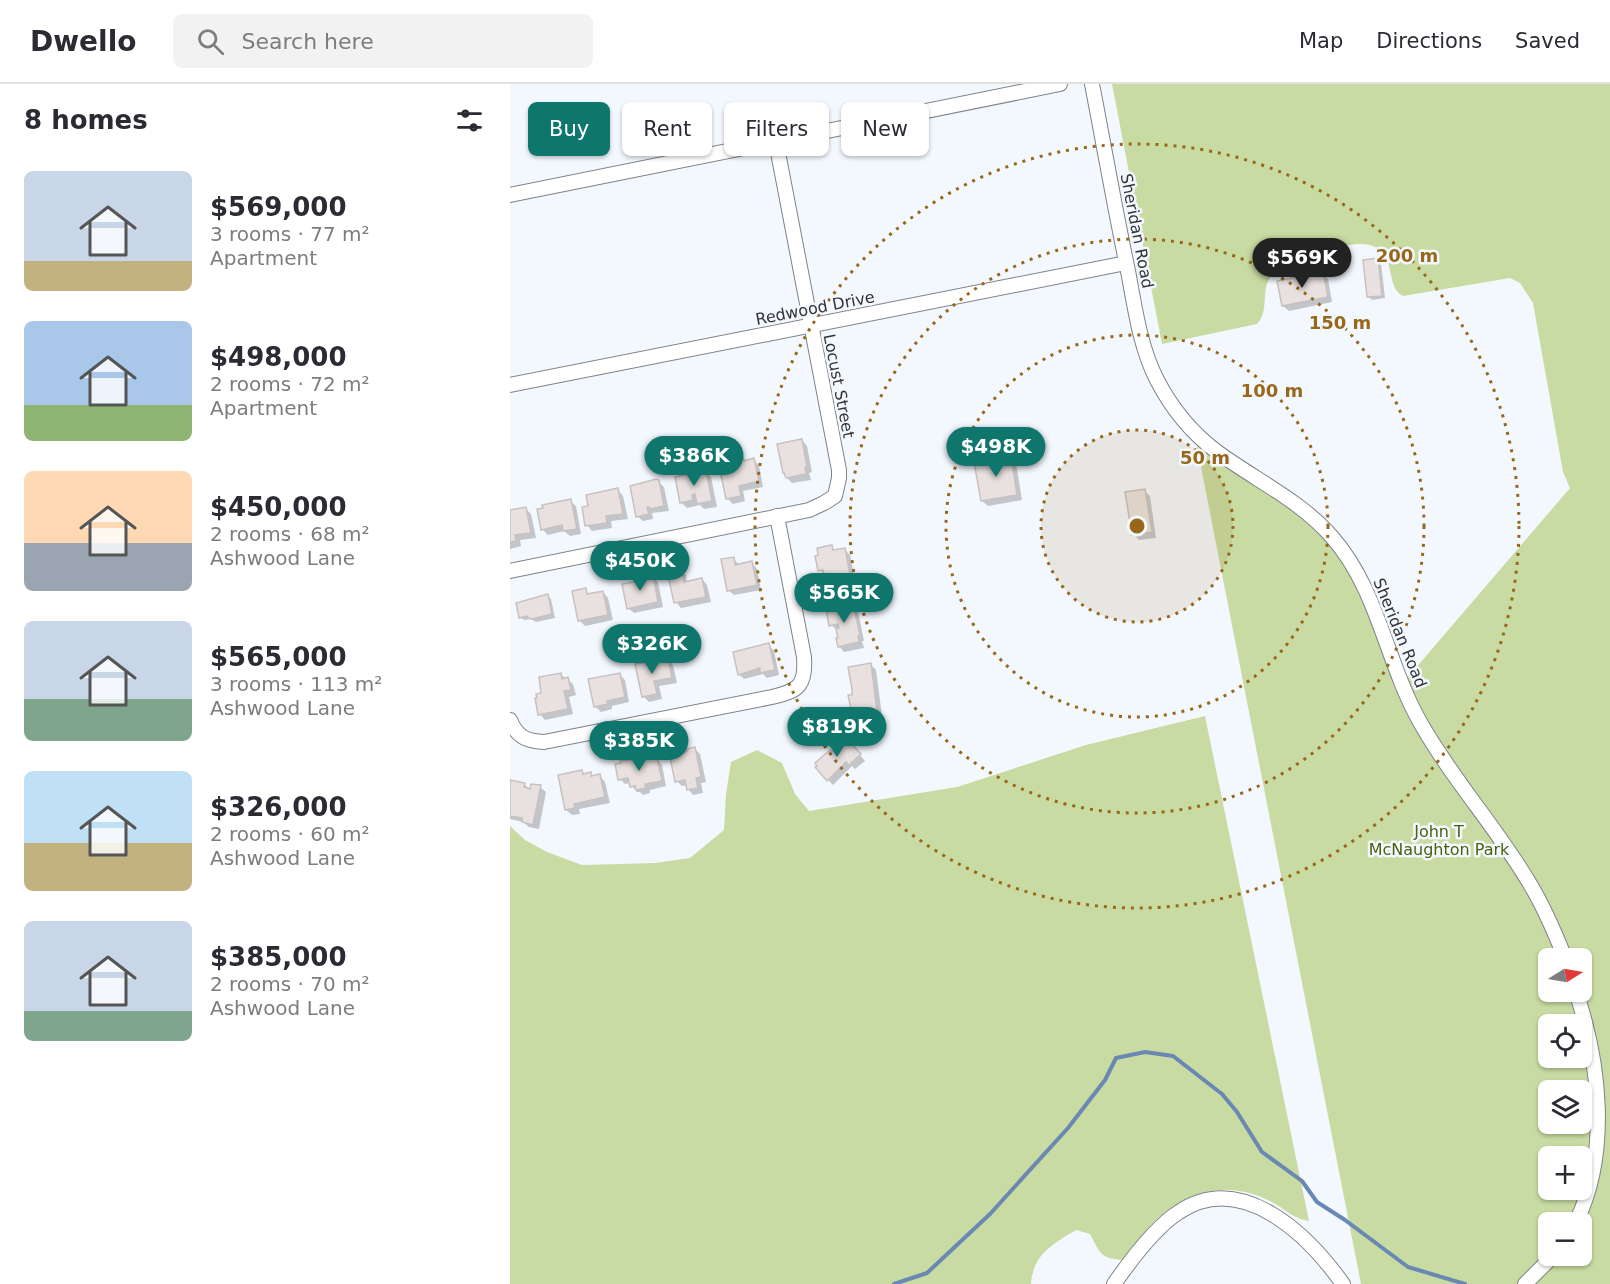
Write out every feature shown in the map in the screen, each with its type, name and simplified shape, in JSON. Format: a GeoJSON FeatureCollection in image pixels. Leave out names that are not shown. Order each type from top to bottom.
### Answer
{"type":"FeatureCollection","features":[{"type":"Feature","properties":{"kind":"street"},"geometry":{"type":"LineString","coordinates":[[829,131],[1060,84]]}},
{"type":"Feature","properties":{"kind":"street","name":"Sheridan Road"},"geometry":{"type":"LineString","coordinates":[[1092,84],[1126,263],[1147,357],[1156,379],[1189,426],[1214,450],[1299,505],[1342,549],[1371,599],[1395,669],[1418,718],[1436,748],[1530,884],[1561,948]]}},
{"type":"Feature","properties":{"kind":"street"},"geometry":{"type":"LineString","coordinates":[[510,195],[724,152]]}},
{"type":"Feature","properties":{"kind":"street","name":"Locust Street"},"geometry":{"type":"LineString","coordinates":[[777,516],[816,507],[835,496],[838,490],[839,470],[779,156]]}},
{"type":"Feature","properties":{"kind":"street","name":"Redwood Drive"},"geometry":{"type":"LineString","coordinates":[[510,385],[1126,263]]}},
{"type":"Feature","properties":{"kind":"street"},"geometry":{"type":"LineString","coordinates":[[510,571],[777,516],[804,657],[803,680],[795,690],[761,699],[544,742],[521,737],[510,720]]}},
{"type":"Feature","properties":{"kind":"street"},"geometry":{"type":"LineString","coordinates":[[1578,1002],[1596,1073],[1600,1130],[1597,1167],[1592,1186],[1580,1212]]}},
{"type":"Feature","properties":{"kind":"street"},"geometry":{"type":"LineString","coordinates":[[1114,1284],[1142,1248],[1177,1213],[1199,1202],[1220,1199],[1257,1206],[1284,1222],[1309,1242],[1343,1284]]}},
{"type":"Feature","properties":{"kind":"street"},"geometry":{"type":"LineString","coordinates":[[1526,1284],[1543,1266]]}},
{"type":"Feature","properties":{"kind":"green space","name":"John T McNaughton Park"},"geometry":{"type":"Polygon","coordinates":[[[1112,84],[1610,84],[1610,1284],[1361,1284],[1194,431],[1331,536],[1402,684],[1570,488],[1563,472],[1533,303],[1520,283],[1510,278],[1403,296],[1394,286],[1384,254],[1371,245],[1361,244],[1339,247],[1274,274],[1268,282],[1263,313],[1257,324],[1162,344],[1112,84]]]}},
{"type":"Feature","properties":{"kind":"green space"},"geometry":{"type":"Polygon","coordinates":[[[1205,716],[1309,1221],[1292,1215],[1274,1203],[1253,1194],[1239,1191],[1210,1191],[1183,1200],[1171,1208],[1153,1223],[1122,1260],[1105,1256],[1090,1234],[1076,1230],[1052,1245],[1040,1257],[1031,1284],[510,1284],[510,826],[525,840],[547,852],[582,865],[655,863],[690,858],[724,830],[731,762],[757,750],[782,763],[795,794],[809,811],[957,787],[1086,745],[1205,716]]]}},
{"type":"Feature","properties":{"kind":"building"},"geometry":{"type":"Polygon","coordinates":[[[1378,258],[1382,296],[1367,297],[1363,260],[1378,258]]]}},
{"type":"Feature","properties":{"kind":"building"},"geometry":{"type":"Polygon","coordinates":[[[1323,272],[1328,297],[1282,306],[1277,281],[1323,272]]]}},
{"type":"Feature","properties":{"kind":"building"},"geometry":{"type":"Polygon","coordinates":[[[802,439],[806,474],[786,478],[777,444],[802,439]]]}},
{"type":"Feature","properties":{"kind":"building"},"geometry":{"type":"Polygon","coordinates":[[[742,455],[744,461],[754,458],[759,481],[739,486],[741,496],[726,499],[719,466],[729,464],[727,458],[742,455]]]}},
{"type":"Feature","properties":{"kind":"building"},"geometry":{"type":"Polygon","coordinates":[[[1011,455],[1017,495],[981,501],[974,462],[1011,455]]]}},
{"type":"Feature","properties":{"kind":"building"},"geometry":{"type":"Polygon","coordinates":[[[706,470],[712,501],[697,504],[695,494],[692,495],[693,500],[680,503],[675,477],[706,470]]]}},
{"type":"Feature","properties":{"kind":"building"},"geometry":{"type":"Polygon","coordinates":[[[659,480],[664,506],[650,509],[647,507],[649,514],[636,517],[630,486],[659,480]]]}},
{"type":"Feature","properties":{"kind":"building"},"geometry":{"type":"Polygon","coordinates":[[[618,488],[623,514],[606,516],[607,523],[585,526],[582,507],[588,506],[586,495],[618,488]]]}},
{"type":"Feature","properties":{"kind":"building"},"geometry":{"type":"Polygon","coordinates":[[[1145,489],[1152,532],[1132,535],[1125,492],[1145,489]]]}},
{"type":"Feature","properties":{"kind":"building"},"geometry":{"type":"Polygon","coordinates":[[[571,499],[577,529],[563,531],[562,525],[541,530],[537,509],[543,508],[542,505],[571,499]]]}},
{"type":"Feature","properties":{"kind":"building"},"geometry":{"type":"Polygon","coordinates":[[[526,507],[531,533],[515,535],[516,541],[510,542],[510,510],[526,507]]]}},
{"type":"Feature","properties":{"kind":"building"},"geometry":{"type":"Polygon","coordinates":[[[832,545],[833,550],[845,548],[851,580],[826,585],[823,570],[818,571],[815,556],[818,555],[817,548],[832,545]]]}},
{"type":"Feature","properties":{"kind":"building"},"geometry":{"type":"Polygon","coordinates":[[[734,557],[735,565],[752,561],[757,585],[727,591],[721,559],[734,557]]]}},
{"type":"Feature","properties":{"kind":"building"},"geometry":{"type":"Polygon","coordinates":[[[681,568],[684,582],[702,578],[706,597],[674,603],[667,571],[681,568]]]}},
{"type":"Feature","properties":{"kind":"building"},"geometry":{"type":"Polygon","coordinates":[[[653,574],[658,602],[627,609],[622,584],[639,581],[639,577],[653,574]]]}},
{"type":"Feature","properties":{"kind":"building"},"geometry":{"type":"Polygon","coordinates":[[[586,588],[587,594],[603,591],[608,615],[578,621],[572,591],[586,588]]]}},
{"type":"Feature","properties":{"kind":"building"},"geometry":{"type":"Polygon","coordinates":[[[548,594],[552,614],[532,619],[527,616],[519,618],[516,603],[548,594]]]}},
{"type":"Feature","properties":{"kind":"building"},"geometry":{"type":"Polygon","coordinates":[[[853,604],[860,635],[858,636],[859,642],[838,647],[836,629],[839,628],[838,624],[829,626],[826,609],[853,604]]]}},
{"type":"Feature","properties":{"kind":"building"},"geometry":{"type":"Polygon","coordinates":[[[769,643],[775,670],[760,673],[760,668],[738,675],[733,652],[769,643]]]}},
{"type":"Feature","properties":{"kind":"building"},"geometry":{"type":"Polygon","coordinates":[[[668,658],[672,678],[654,681],[657,694],[642,697],[635,664],[668,658]]]}},
{"type":"Feature","properties":{"kind":"building"},"geometry":{"type":"Polygon","coordinates":[[[871,663],[877,711],[855,715],[848,695],[852,695],[852,689],[848,667],[871,663]]]}},
{"type":"Feature","properties":{"kind":"building"},"geometry":{"type":"Polygon","coordinates":[[[561,673],[562,679],[568,677],[571,690],[564,691],[568,709],[538,715],[535,698],[537,698],[536,694],[541,693],[539,677],[561,673]]]}},
{"type":"Feature","properties":{"kind":"building"},"geometry":{"type":"Polygon","coordinates":[[[620,673],[625,697],[594,707],[588,679],[620,673]]]}},
{"type":"Feature","properties":{"kind":"building"},"geometry":{"type":"Polygon","coordinates":[[[844,736],[861,754],[849,765],[846,762],[827,781],[815,767],[817,766],[815,763],[830,750],[832,752],[835,750],[832,746],[844,736]]]}},
{"type":"Feature","properties":{"kind":"building"},"geometry":{"type":"Polygon","coordinates":[[[695,747],[701,777],[696,778],[698,788],[687,790],[685,780],[675,782],[669,752],[682,750],[683,753],[695,747]]]}},
{"type":"Feature","properties":{"kind":"building"},"geometry":{"type":"Polygon","coordinates":[[[651,757],[651,759],[657,757],[662,781],[645,784],[646,788],[636,790],[635,786],[630,787],[628,778],[618,780],[615,764],[621,763],[620,761],[635,759],[635,762],[651,757]]]}},
{"type":"Feature","properties":{"kind":"building"},"geometry":{"type":"Polygon","coordinates":[[[582,770],[583,774],[591,772],[591,776],[600,774],[605,797],[574,804],[575,808],[565,810],[558,775],[582,770]]]}},
{"type":"Feature","properties":{"kind":"building"},"geometry":{"type":"Polygon","coordinates":[[[510,780],[525,783],[524,787],[530,789],[531,784],[541,785],[533,825],[522,822],[522,818],[510,816],[510,780]]]}},
{"type":"Feature","properties":{"kind":"waterway"},"geometry":{"type":"LineString","coordinates":[[894,1284],[927,1273],[990,1214],[1068,1128],[1105,1080],[1116,1058],[1145,1052],[1173,1056],[1222,1094],[1237,1112],[1262,1152],[1302,1181],[1317,1202],[1408,1267],[1465,1284]]}}]}
